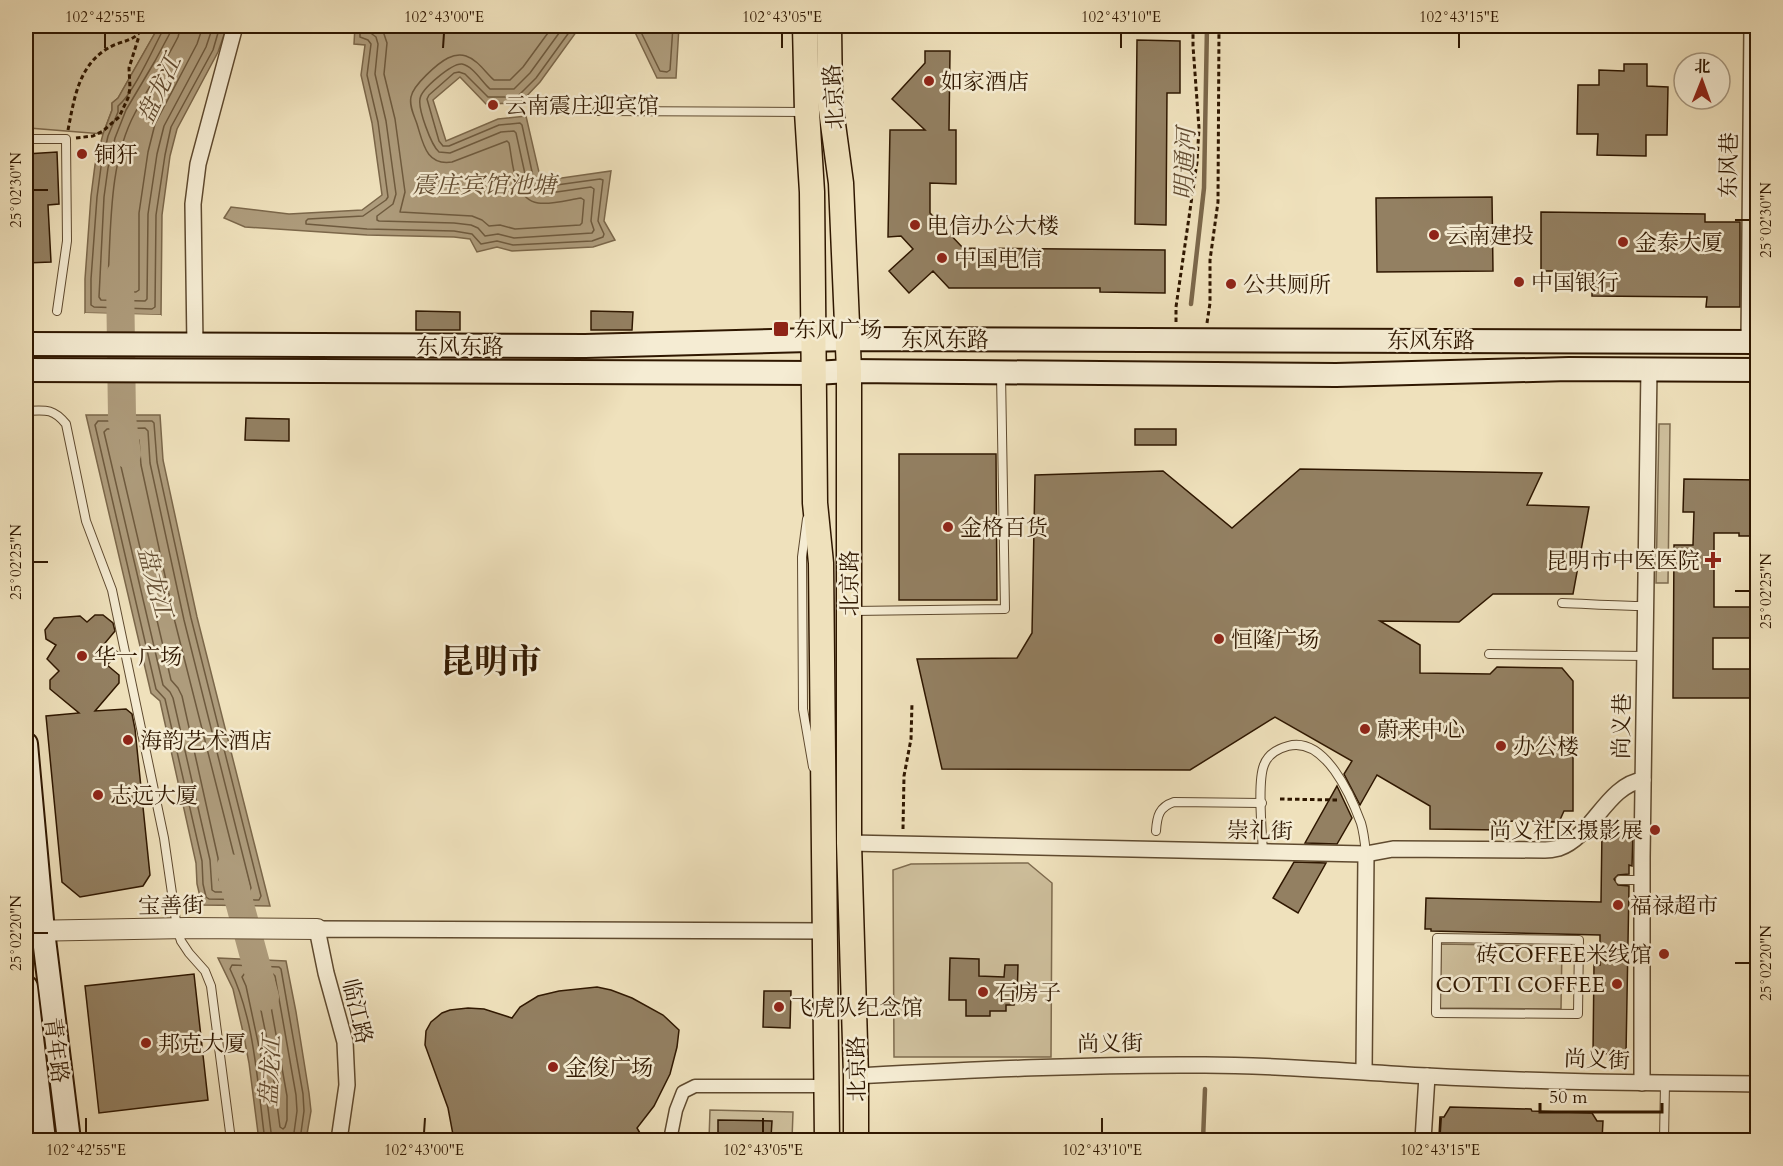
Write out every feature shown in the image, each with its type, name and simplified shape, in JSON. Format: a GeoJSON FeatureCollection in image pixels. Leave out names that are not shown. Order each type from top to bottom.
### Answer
{"type":"FeatureCollection","features":[{"type":"Feature","properties":{"kind":"main road","name":"北京路"},"geometry":{"type":"LineString","coordinates":[[805,26],[812,192],[815,503],[821,563],[827,1140]]}},
{"type":"Feature","properties":{"kind":"main road","name":"北京路"},"geometry":{"type":"LineString","coordinates":[[829,26],[830,102],[841,183],[849,372],[849,843],[856,1140]]}},
{"type":"Feature","properties":{"kind":"main road","name":"东风东路"},"geometry":{"type":"LineString","coordinates":[[26,344],[585,346],[847,339],[1753,341]]}},
{"type":"Feature","properties":{"kind":"main road","name":"东风东路"},"geometry":{"type":"LineString","coordinates":[[26,370],[1336,375],[1557,369],[1758,370]]}},
{"type":"Feature","properties":{"kind":"main road","name":"青年路"},"geometry":{"type":"LineString","coordinates":[[26,744],[34,931],[69,1140]]}},
{"type":"Feature","properties":{"kind":"main road","name":"青年路"},"geometry":{"type":"LineString","coordinates":[[26,987],[44,1140]]}},
{"type":"Feature","properties":{"kind":"street"},"geometry":{"type":"LineString","coordinates":[[195,345],[193,204],[198,164],[235,26]]}},
{"type":"Feature","properties":{"kind":"street","name":"东风巷"},"geometry":{"type":"LineString","coordinates":[[1752,26],[1753,341]]}},
{"type":"Feature","properties":{"kind":"street","name":"尚义巷"},"geometry":{"type":"LineString","coordinates":[[1642,1083],[1642,880],[1649,369]]}},
{"type":"Feature","properties":{"kind":"street","name":"崇礼街"},"geometry":{"type":"LineString","coordinates":[[849,843],[1366,854],[1393,849],[1545,850],[1558,848],[1578,836],[1623,788],[1633,782],[1643,780]]}},
{"type":"Feature","properties":{"kind":"street"},"geometry":{"type":"LineString","coordinates":[[1364,1071],[1366,854]]}},
{"type":"Feature","properties":{"kind":"street","name":"宝善街"},"geometry":{"type":"LineString","coordinates":[[34,931],[183,928],[317,929]]}},
{"type":"Feature","properties":{"kind":"street"},"geometry":{"type":"LineString","coordinates":[[317,929],[825,931]]}},
{"type":"Feature","properties":{"kind":"street","name":"临江路"},"geometry":{"type":"LineString","coordinates":[[317,929],[326,973],[345,1042],[347,1084],[339,1140]]}},
{"type":"Feature","properties":{"kind":"street","name":"尚义街"},"geometry":{"type":"LineString","coordinates":[[856,1076],[1082,1065],[1207,1065],[1364,1071],[1427,1076],[1642,1083],[1758,1084]]}},
{"type":"Feature","properties":{"kind":"street"},"geometry":{"type":"LineString","coordinates":[[1423,1140],[1427,1076]]}},
{"type":"Feature","properties":{"kind":"street"},"geometry":{"type":"LineString","coordinates":[[670,1140],[676,1110],[683,1092],[695,1086],[827,1086]]}},
{"type":"Feature","properties":{"kind":"lane"},"geometry":{"type":"LineString","coordinates":[[597,111],[807,112]]}},
{"type":"Feature","properties":{"kind":"lane"},"geometry":{"type":"LineString","coordinates":[[26,139],[66,139],[67,241],[57,311]]}},
{"type":"Feature","properties":{"kind":"lane"},"geometry":{"type":"LineString","coordinates":[[849,611],[1005,609],[1001,373]]}},
{"type":"Feature","properties":{"kind":"lane"},"geometry":{"type":"LineString","coordinates":[[26,411],[48,410],[59,416],[66,424],[86,521],[112,590],[183,928],[181,940],[205,971],[211,986],[231,1140]]}},
{"type":"Feature","properties":{"kind":"lane"},"geometry":{"type":"LineString","coordinates":[[1562,603],[1645,606]]}},
{"type":"Feature","properties":{"kind":"lane"},"geometry":{"type":"LineString","coordinates":[[1489,654],[1645,656]]}},
{"type":"Feature","properties":{"kind":"lane"},"geometry":{"type":"LineString","coordinates":[[1263,852],[1261,775],[1266,760],[1284,747],[1299,744],[1307,746],[1327,760],[1339,777],[1360,822],[1366,854]]}},
{"type":"Feature","properties":{"kind":"lane"},"geometry":{"type":"LineString","coordinates":[[1156,831],[1159,812],[1163,807],[1174,802],[1262,803]]}},
{"type":"Feature","properties":{"kind":"lane"},"geometry":{"type":"LineString","coordinates":[[1620,880],[1642,880]]}},
{"type":"Feature","properties":{"kind":"lane"},"geometry":{"type":"LineString","coordinates":[[1437,938],[1579,940],[1578,1014],[1436,1012],[1437,938]]}},
{"type":"Feature","properties":{"kind":"lane"},"geometry":{"type":"LineString","coordinates":[[1664,1140],[1665,1083]]}},
{"type":"Feature","properties":{"kind":"path"},"geometry":{"type":"LineString","coordinates":[[139,36],[106,50],[88,65],[76,91],[66,139],[93,136],[111,125],[124,108],[130,88],[129,68],[144,26]]}},
{"type":"Feature","properties":{"kind":"path"},"geometry":{"type":"LineString","coordinates":[[1176,340],[1176,307],[1197,162],[1199,128],[1193,26]]}},
{"type":"Feature","properties":{"kind":"path"},"geometry":{"type":"LineString","coordinates":[[1205,340],[1210,303],[1210,260],[1218,202],[1219,26]]}},
{"type":"Feature","properties":{"kind":"path"},"geometry":{"type":"LineString","coordinates":[[903,844],[904,776],[911,739],[912,703]]}},
{"type":"Feature","properties":{"kind":"path"},"geometry":{"type":"LineString","coordinates":[[1280,799],[1323,799]]}},
{"type":"Feature","properties":{"kind":"shaded area"},"geometry":{"type":"Polygon","coordinates":[[[26,26],[159,26],[118,98],[112,103],[112,110],[103,134],[29,128],[26,101],[26,26]]]}},
{"type":"Feature","properties":{"kind":"shaded area"},"geometry":{"type":"Polygon","coordinates":[[[1659,424],[1670,424],[1668,583],[1656,583],[1659,424]]]}},
{"type":"Feature","properties":{"kind":"shaded area"},"geometry":{"type":"Polygon","coordinates":[[[1028,863],[1052,883],[1051,1057],[894,1057],[893,870],[911,864],[1028,863]]]}},
{"type":"Feature","properties":{"kind":"shaded area"},"geometry":{"type":"Polygon","coordinates":[[[1441,944],[1562,946],[1561,1009],[1440,1008],[1441,944]]]}},
{"type":"Feature","properties":{"kind":"shaded area"},"geometry":{"type":"Polygon","coordinates":[[[710,1110],[793,1112],[792,1140],[709,1140],[710,1110]]]}},
{"type":"Feature","properties":{"kind":"water"},"geometry":{"type":"Polygon","coordinates":[[[159,26],[227,26],[218,52],[177,129],[170,156],[162,215],[161,315],[85,313],[85,279],[95,165],[112,110],[112,103],[118,98],[159,26]]]}},
{"type":"Feature","properties":{"kind":"water","name":"震庄宾馆池塘"},"geometry":{"type":"Polygon","coordinates":[[[355,26],[575,26],[577,31],[540,82],[520,103],[486,104],[460,77],[433,100],[446,141],[498,119],[526,116],[541,181],[611,171],[604,221],[615,240],[593,247],[512,251],[497,247],[477,252],[470,239],[245,227],[224,218],[231,207],[289,214],[362,210],[382,195],[372,123],[361,75],[365,45],[354,44],[355,26]]]}},
{"type":"Feature","properties":{"kind":"water"},"geometry":{"type":"Polygon","coordinates":[[[632,26],[679,26],[676,78],[657,78],[632,26]]]}},
{"type":"Feature","properties":{"kind":"water"},"geometry":{"type":"Polygon","coordinates":[[[86,415],[160,415],[163,460],[197,617],[270,906],[202,905],[197,884],[196,863],[160,701],[151,693],[86,415]]]}},
{"type":"Feature","properties":{"kind":"water"},"geometry":{"type":"Polygon","coordinates":[[[218,958],[286,961],[309,1093],[311,1111],[306,1140],[256,1140],[258,1133],[243,1032],[233,989],[218,958]]]}},
{"type":"Feature","properties":{"kind":"pier"},"geometry":{"type":"Polygon","coordinates":[[[85,313],[161,315],[161,318],[85,316],[85,313]]]}},
{"type":"Feature","properties":{"kind":"building"},"geometry":{"type":"Polygon","coordinates":[[[1137,40],[1180,41],[1180,93],[1167,93],[1166,225],[1135,224],[1137,40]]]}},
{"type":"Feature","properties":{"kind":"building"},"geometry":{"type":"Polygon","coordinates":[[[925,51],[950,51],[949,130],[956,130],[956,184],[930,183],[930,213],[963,248],[1165,250],[1165,293],[1100,292],[1100,288],[949,288],[933,271],[909,293],[889,271],[913,249],[901,236],[888,237],[890,130],[925,130],[892,99],[925,63],[925,51]]]}},
{"type":"Feature","properties":{"kind":"building"},"geometry":{"type":"Polygon","coordinates":[[[1624,64],[1647,64],[1647,86],[1668,87],[1667,135],[1646,135],[1646,156],[1597,155],[1598,134],[1577,134],[1578,85],[1599,85],[1599,70],[1624,71],[1624,64]]]}},
{"type":"Feature","properties":{"kind":"building"},"geometry":{"type":"Polygon","coordinates":[[[57,152],[59,204],[48,205],[51,262],[26,263],[26,154],[57,152]]]}},
{"type":"Feature","properties":{"kind":"building","name":"云南建投"},"geometry":{"type":"Polygon","coordinates":[[[1492,197],[1493,271],[1377,272],[1376,198],[1492,197]]]}},
{"type":"Feature","properties":{"kind":"building","name":"金泰大厦"},"geometry":{"type":"Polygon","coordinates":[[[1541,212],[1705,214],[1705,222],[1740,222],[1740,307],[1706,307],[1707,297],[1592,296],[1592,271],[1541,271],[1541,212]]]}},
{"type":"Feature","properties":{"kind":"building"},"geometry":{"type":"Polygon","coordinates":[[[416,311],[460,312],[460,330],[416,330],[416,311]]]}},
{"type":"Feature","properties":{"kind":"building"},"geometry":{"type":"Polygon","coordinates":[[[591,311],[633,312],[632,330],[591,330],[591,311]]]}},
{"type":"Feature","properties":{"kind":"building"},"geometry":{"type":"Polygon","coordinates":[[[246,418],[289,419],[289,441],[245,440],[246,418]]]}},
{"type":"Feature","properties":{"kind":"building"},"geometry":{"type":"Polygon","coordinates":[[[1135,429],[1176,429],[1176,445],[1135,445],[1135,429]]]}},
{"type":"Feature","properties":{"kind":"building","name":"金格百货"},"geometry":{"type":"Polygon","coordinates":[[[899,454],[996,454],[997,600],[899,600],[899,454]]]}},
{"type":"Feature","properties":{"kind":"building","name":"恒隆广场"},"geometry":{"type":"Polygon","coordinates":[[[1300,469],[1542,473],[1527,505],[1589,507],[1573,594],[1493,594],[1459,622],[1380,621],[1420,645],[1420,673],[1490,674],[1497,667],[1562,668],[1573,681],[1573,811],[1564,811],[1559,822],[1503,821],[1500,830],[1430,829],[1430,806],[1377,775],[1360,805],[1344,774],[1352,761],[1275,717],[1190,770],[942,769],[917,659],[1017,658],[1032,633],[1035,475],[1163,471],[1232,528],[1300,469]]]}},
{"type":"Feature","properties":{"kind":"building"},"geometry":{"type":"Polygon","coordinates":[[[1684,479],[1758,480],[1758,536],[1714,533],[1714,607],[1758,607],[1758,638],[1713,638],[1713,669],[1758,669],[1758,698],[1673,698],[1674,545],[1693,545],[1694,512],[1683,512],[1684,479]]]}},
{"type":"Feature","properties":{"kind":"building","name":"志远大厦"},"geometry":{"type":"Polygon","coordinates":[[[95,615],[103,615],[113,623],[115,631],[105,643],[119,653],[107,665],[119,675],[119,683],[95,711],[126,709],[132,714],[150,875],[143,886],[80,897],[62,882],[46,716],[79,713],[50,689],[50,680],[59,671],[47,659],[56,645],[46,639],[45,630],[54,618],[80,616],[87,622],[95,615]]]}},
{"type":"Feature","properties":{"kind":"building"},"geometry":{"type":"Polygon","coordinates":[[[1337,786],[1352,818],[1337,844],[1305,843],[1337,786]]]}},
{"type":"Feature","properties":{"kind":"building"},"geometry":{"type":"Polygon","coordinates":[[[1602,831],[1633,832],[1632,866],[1629,865],[1629,874],[1618,875],[1614,879],[1618,885],[1629,886],[1626,1054],[1593,1054],[1594,965],[1600,965],[1600,935],[1425,929],[1426,898],[1601,902],[1602,831]]]}},
{"type":"Feature","properties":{"kind":"building"},"geometry":{"type":"Polygon","coordinates":[[[1294,862],[1326,863],[1298,913],[1273,898],[1294,862]]]}},
{"type":"Feature","properties":{"kind":"building","name":"石房子"},"geometry":{"type":"Polygon","coordinates":[[[950,958],[979,959],[979,976],[1004,977],[1005,965],[1018,965],[1017,1000],[1014,1000],[1014,1005],[1006,1005],[1006,1011],[990,1011],[990,1016],[966,1016],[966,1000],[949,1000],[950,958]]]}},
{"type":"Feature","properties":{"kind":"building","name":"邦克大厦"},"geometry":{"type":"Polygon","coordinates":[[[194,974],[208,1100],[99,1113],[85,986],[194,974]]]}},
{"type":"Feature","properties":{"kind":"building","name":"金俊广场"},"geometry":{"type":"Polygon","coordinates":[[[597,987],[632,998],[663,1015],[679,1030],[670,1074],[654,1106],[637,1128],[644,1140],[454,1140],[448,1108],[425,1045],[426,1031],[431,1022],[442,1013],[468,1008],[484,1009],[512,1018],[520,1007],[538,996],[597,987]]]}},
{"type":"Feature","properties":{"kind":"building"},"geometry":{"type":"Polygon","coordinates":[[[764,991],[791,991],[790,1028],[763,1027],[764,991]]]}},
{"type":"Feature","properties":{"kind":"building"},"geometry":{"type":"Polygon","coordinates":[[[1450,1107],[1592,1113],[1597,1121],[1603,1121],[1602,1140],[1439,1136],[1440,1117],[1444,1117],[1450,1107]]]}},
{"type":"Feature","properties":{"kind":"building"},"geometry":{"type":"Polygon","coordinates":[[[718,1120],[772,1121],[771,1137],[759,1137],[759,1140],[724,1140],[724,1137],[718,1136],[718,1120]]]}},
{"type":"Feature","properties":{"kind":"waterway","name":"明通河"},"geometry":{"type":"LineString","coordinates":[[1191,304],[1204,188],[1207,26]]}},
{"type":"Feature","properties":{"kind":"waterway","name":"盘龙江"},"geometry":{"type":"LineString","coordinates":[[120,275],[122,418],[127,454]]}},
{"type":"Feature","properties":{"kind":"waterway","name":"盘龙江"},"geometry":{"type":"LineString","coordinates":[[230,868],[265,997]]}},
{"type":"Feature","properties":{"kind":"waterway","name":"明通河"},"geometry":{"type":"LineString","coordinates":[[1203,1140],[1205,1089]]}},
{"type":"Feature","properties":{"kind":"place","name":"如家酒店"},"geometry":{"type":"Point","coordinates":[929,81]}},
{"type":"Feature","properties":{"kind":"place","name":"云南震庄迎宾馆"},"geometry":{"type":"Point","coordinates":[493,105]}},
{"type":"Feature","properties":{"kind":"place","name":"铜犴"},"geometry":{"type":"Point","coordinates":[82,154]}},
{"type":"Feature","properties":{"kind":"place","name":"电信办公大楼"},"geometry":{"type":"Point","coordinates":[915,225]}},
{"type":"Feature","properties":{"kind":"place","name":"云南建投"},"geometry":{"type":"Point","coordinates":[1434,235]}},
{"type":"Feature","properties":{"kind":"place","name":"金泰大厦"},"geometry":{"type":"Point","coordinates":[1623,242]}},
{"type":"Feature","properties":{"kind":"place","name":"中国电信"},"geometry":{"type":"Point","coordinates":[942,258]}},
{"type":"Feature","properties":{"kind":"place","name":"中国银行"},"geometry":{"type":"Point","coordinates":[1519,282]}},
{"type":"Feature","properties":{"kind":"place","name":"公共厕所"},"geometry":{"type":"Point","coordinates":[1231,284]}},
{"type":"Feature","properties":{"kind":"place","name":"东风广场"},"geometry":{"type":"Point","coordinates":[781,329]}},
{"type":"Feature","properties":{"kind":"place","name":"金格百货"},"geometry":{"type":"Point","coordinates":[948,527]}},
{"type":"Feature","properties":{"kind":"place","name":"昆明市中医医院"},"geometry":{"type":"Point","coordinates":[1713,560]}},
{"type":"Feature","properties":{"kind":"place","name":"恒隆广场"},"geometry":{"type":"Point","coordinates":[1219,639]}},
{"type":"Feature","properties":{"kind":"place","name":"华一广场"},"geometry":{"type":"Point","coordinates":[82,656]}},
{"type":"Feature","properties":{"kind":"place","name":"蔚来中心"},"geometry":{"type":"Point","coordinates":[1365,729]}},
{"type":"Feature","properties":{"kind":"place","name":"海韵艺术酒店"},"geometry":{"type":"Point","coordinates":[128,740]}},
{"type":"Feature","properties":{"kind":"place","name":"办公楼"},"geometry":{"type":"Point","coordinates":[1501,746]}},
{"type":"Feature","properties":{"kind":"place","name":"志远大厦"},"geometry":{"type":"Point","coordinates":[98,795]}},
{"type":"Feature","properties":{"kind":"place","name":"尚义社区摄影展"},"geometry":{"type":"Point","coordinates":[1655,830]}},
{"type":"Feature","properties":{"kind":"place","name":"福禄超市"},"geometry":{"type":"Point","coordinates":[1618,905]}},
{"type":"Feature","properties":{"kind":"place","name":"砖COFFEE米线馆"},"geometry":{"type":"Point","coordinates":[1664,954]}},
{"type":"Feature","properties":{"kind":"place","name":"COTTI COFFEE"},"geometry":{"type":"Point","coordinates":[1617,984]}},
{"type":"Feature","properties":{"kind":"place","name":"石房子"},"geometry":{"type":"Point","coordinates":[983,992]}},
{"type":"Feature","properties":{"kind":"place","name":"飞虎队纪念馆"},"geometry":{"type":"Point","coordinates":[779,1007]}},
{"type":"Feature","properties":{"kind":"place","name":"邦克大厦"},"geometry":{"type":"Point","coordinates":[146,1043]}},
{"type":"Feature","properties":{"kind":"place","name":"金俊广场"},"geometry":{"type":"Point","coordinates":[553,1067]}},
{"type":"Feature","properties":{"kind":"district","name":"昆明市"},"geometry":{"type":"Point","coordinates":[491,661]}}]}
